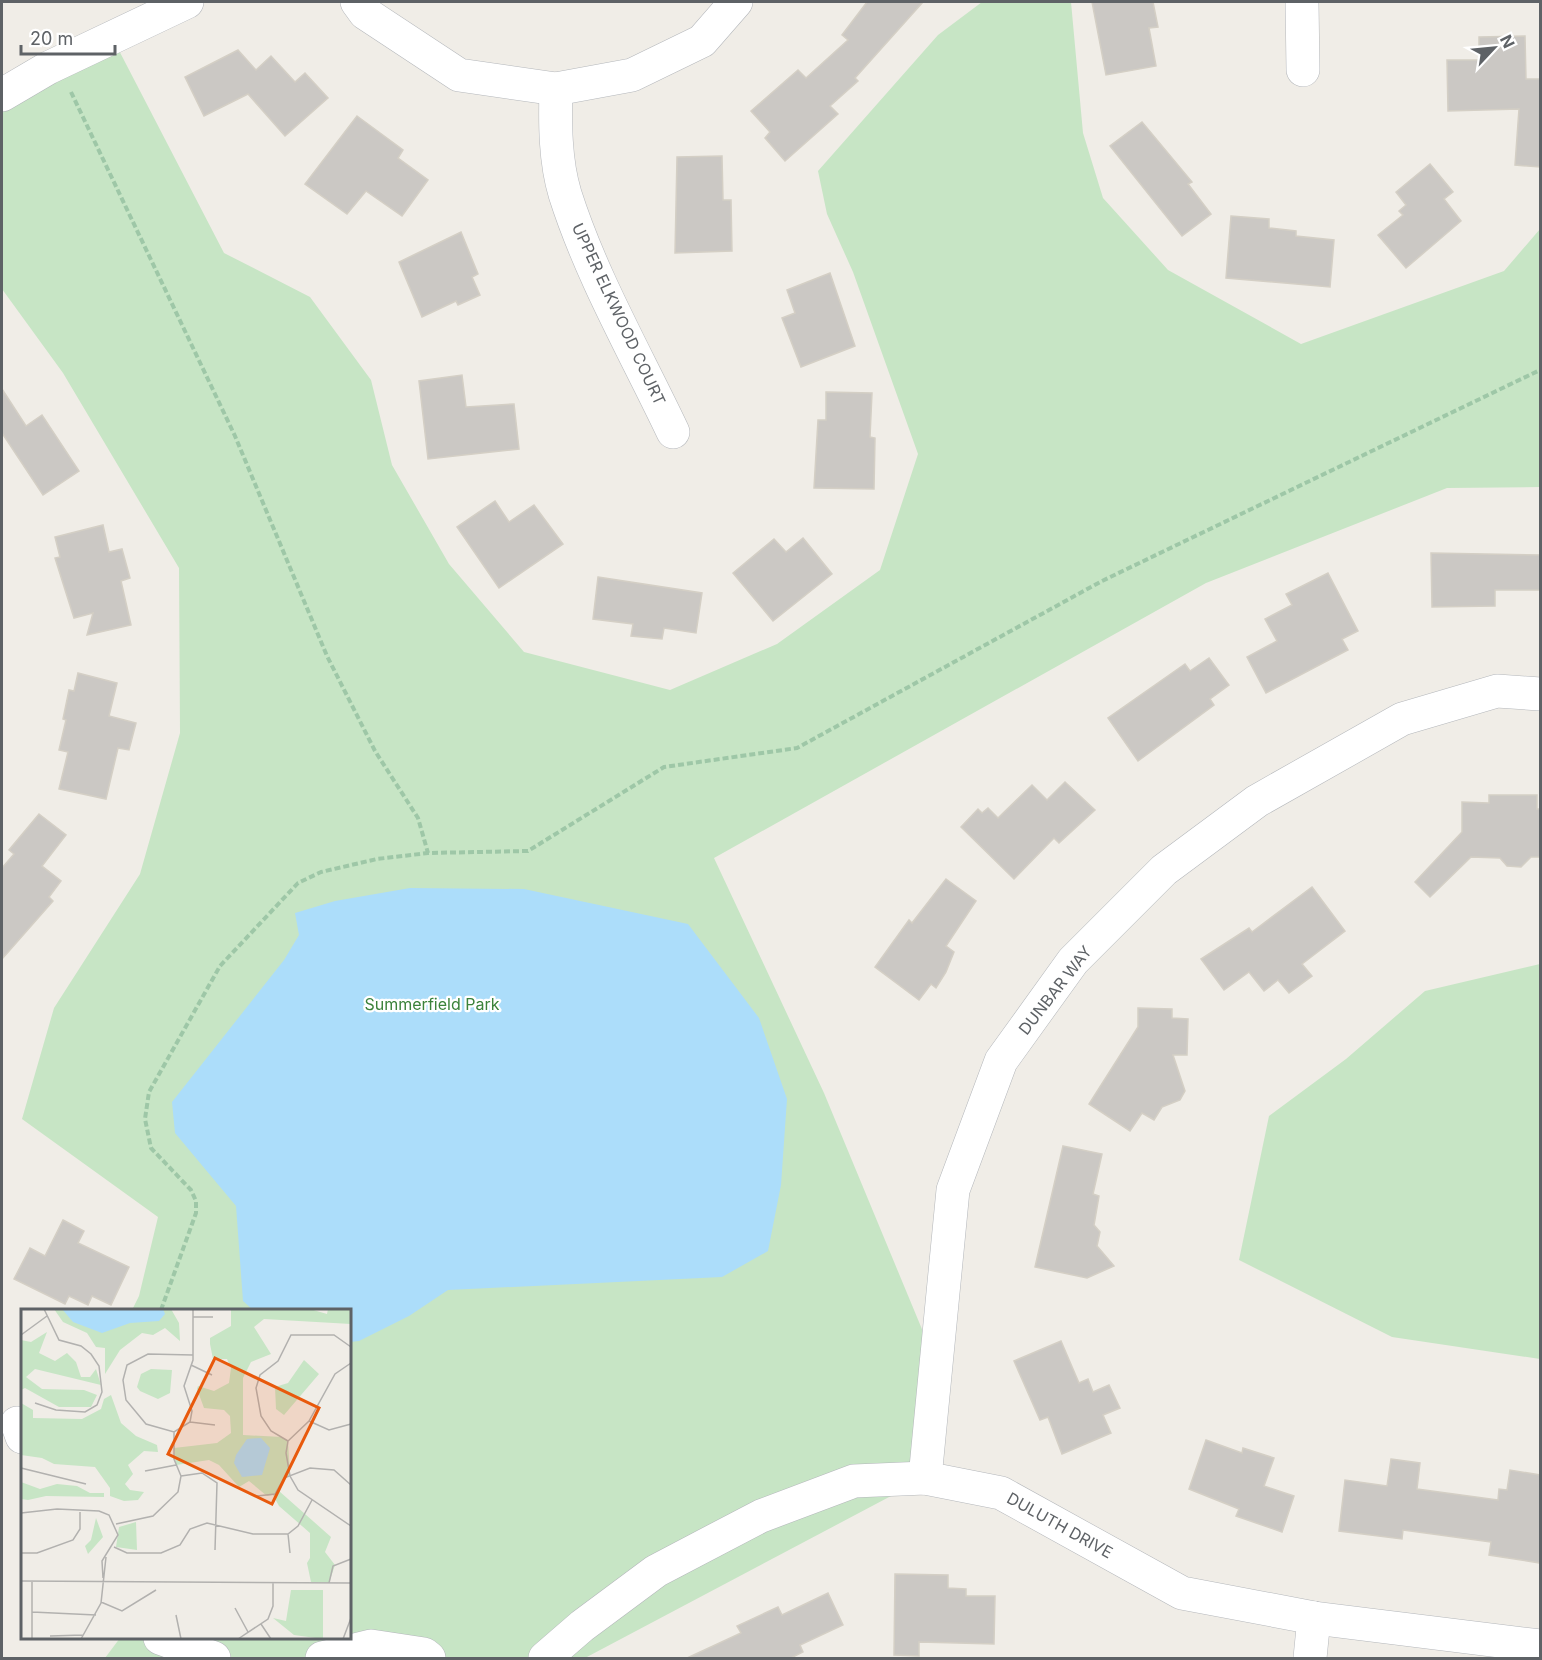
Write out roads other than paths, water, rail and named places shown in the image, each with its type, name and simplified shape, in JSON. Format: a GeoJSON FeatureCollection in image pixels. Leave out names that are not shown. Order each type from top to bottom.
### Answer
{"type":"FeatureCollection","features":[{"type":"Feature","properties":{"kind":"street"},"geometry":{"type":"LineString","coordinates":[[2,95],[48,68],[187,2]]}},
{"type":"Feature","properties":{"kind":"street"},"geometry":{"type":"LineString","coordinates":[[357,2],[365,13],[459,75],[556,89],[632,75],[702,41],[736,2]]}},
{"type":"Feature","properties":{"kind":"street"},"geometry":{"type":"LineString","coordinates":[[1302,2],[1303,70]]}},
{"type":"Feature","properties":{"kind":"street","name":"UPPER ELKWOOD COURT"},"geometry":{"type":"LineString","coordinates":[[556,89],[555,124],[565,192],[594,269],[674,432]]}},
{"type":"Feature","properties":{"kind":"street","name":"DUNBAR WAY"},"geometry":{"type":"LineString","coordinates":[[925,1478],[953,1190],[1001,1061],[1073,961],[1164,870],[1257,801],[1402,719],[1497,691],[1540,693]]}},
{"type":"Feature","properties":{"kind":"street","name":"DULUTH DRIVE"},"geometry":{"type":"LineString","coordinates":[[545,1659],[582,1626],[656,1570],[761,1516],[854,1481],[925,1478],[1001,1493],[1182,1593],[1314,1618],[1540,1646]]}},
{"type":"Feature","properties":{"kind":"street"},"geometry":{"type":"LineString","coordinates":[[1310,1659],[1314,1618]]}},
{"type":"Feature","properties":{"kind":"street"},"geometry":{"type":"LineString","coordinates":[[163,1639],[214,1659]]}},
{"type":"Feature","properties":{"kind":"street"},"geometry":{"type":"LineString","coordinates":[[322,1659],[371,1646],[424,1654],[429,1659]]}},
{"type":"Feature","properties":{"kind":"water"},"geometry":{"type":"Polygon","coordinates":[[[410,888],[524,889],[688,924],[759,1018],[787,1099],[781,1185],[768,1251],[722,1277],[448,1290],[409,1316],[359,1341],[351,1342],[351,1309],[252,1309],[243,1301],[236,1206],[175,1133],[172,1102],[284,960],[299,935],[295,913],[335,901],[410,888]]]}},
{"type":"Feature","properties":{"kind":"park label","name":"Summerfield Park"},"geometry":{"type":"Point","coordinates":[432,1004]}}]}
